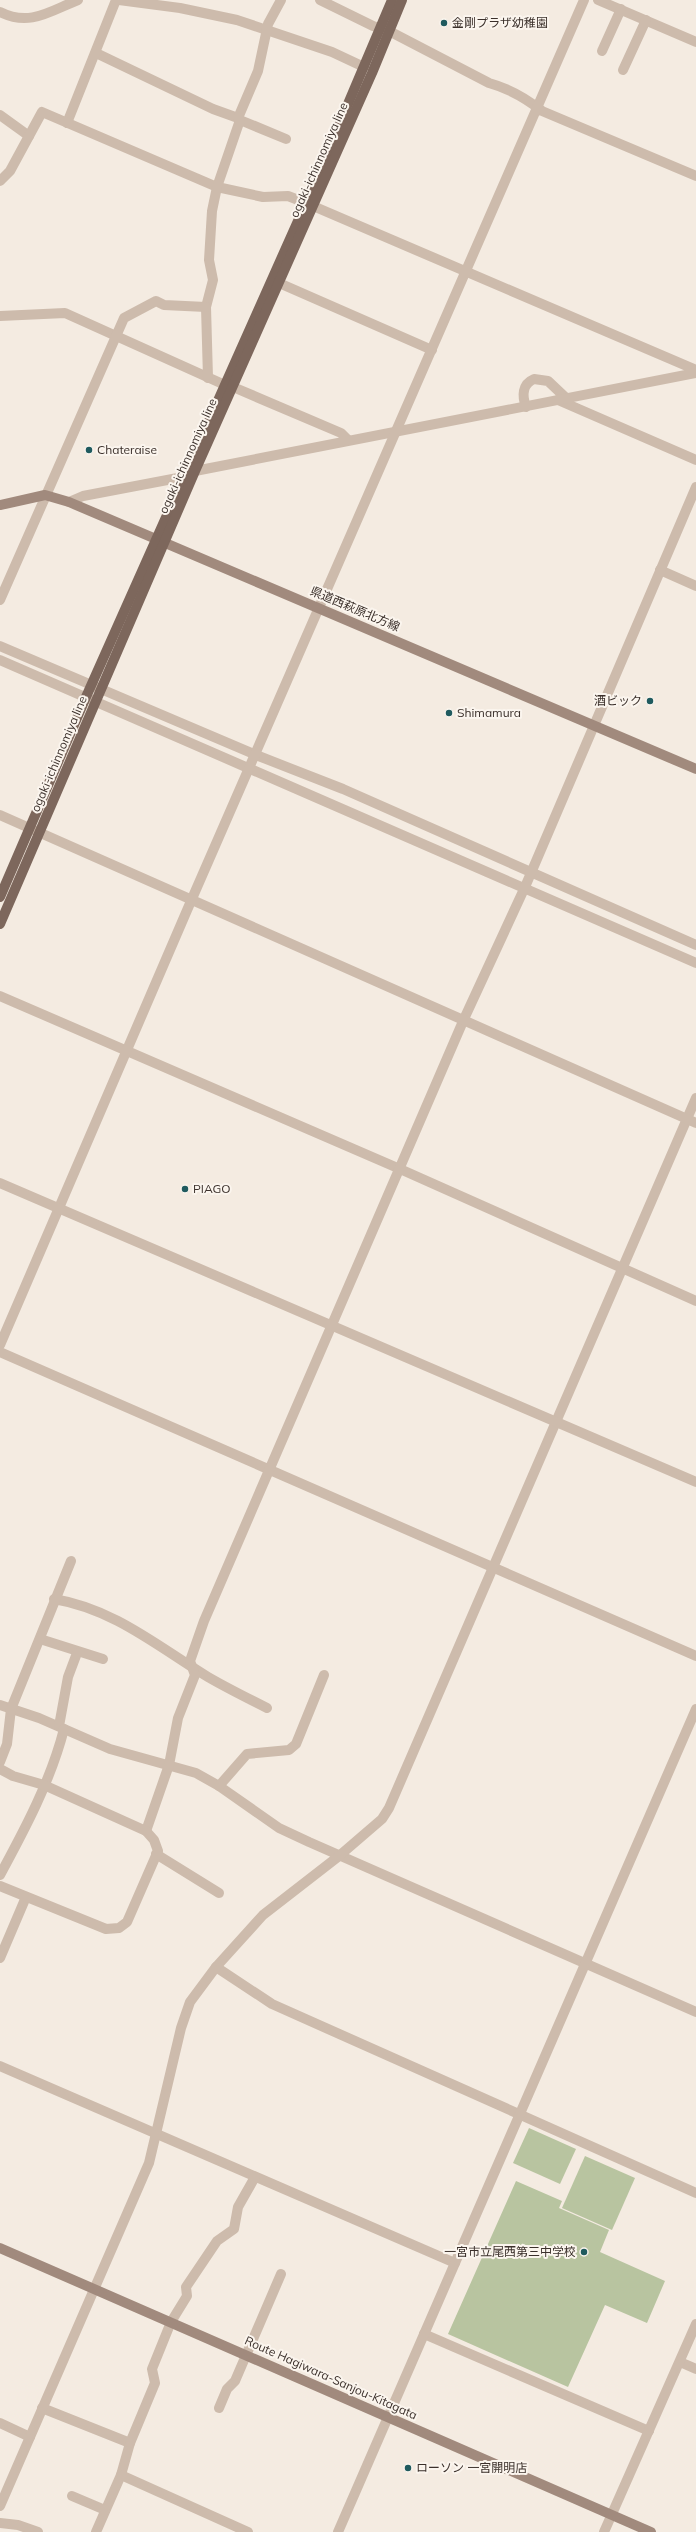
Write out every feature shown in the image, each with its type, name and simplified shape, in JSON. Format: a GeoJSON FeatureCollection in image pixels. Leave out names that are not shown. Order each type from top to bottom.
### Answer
{"type":"FeatureCollection","features":[{"type":"Feature","properties":{"kind":"main road","name":"ogaki-ichinnomiya line"},"geometry":{"type":"LineString","coordinates":[[0,897],[30,828],[91,699],[160,541],[195,471],[229,386],[385,29],[392,0]]}},
{"type":"Feature","properties":{"kind":"main road","name":"ogaki-ichinnomiya line"},"geometry":{"type":"LineString","coordinates":[[160,541],[183,477],[279,283],[364,66],[402,0]]}},
{"type":"Feature","properties":{"kind":"main road","name":"県道西萩原北方線"},"geometry":{"type":"LineString","coordinates":[[0,505],[45,495],[69,502],[594,724],[696,769]]}},
{"type":"Feature","properties":{"kind":"main road","name":"ogaki-ichinnomiya line"},"geometry":{"type":"LineString","coordinates":[[0,924],[40,833],[91,699]]}},
{"type":"Feature","properties":{"kind":"main road","name":"Route Hagiwara-Sanjou-Kitagata"},"geometry":{"type":"LineString","coordinates":[[0,2248],[651,2532]]}},
{"type":"Feature","properties":{"kind":"street"},"geometry":{"type":"LineString","coordinates":[[0,12],[12,17],[28,20],[78,0]]}},
{"type":"Feature","properties":{"kind":"street"},"geometry":{"type":"LineString","coordinates":[[67,123],[116,0]]}},
{"type":"Feature","properties":{"kind":"street"},"geometry":{"type":"LineString","coordinates":[[119,0],[216,15],[268,30],[332,52],[364,66]]}},
{"type":"Feature","properties":{"kind":"street"},"geometry":{"type":"LineString","coordinates":[[208,378],[206,307],[213,280],[209,260],[210,239],[217,187],[239,119],[258,71],[268,30],[268,24],[281,0]]}},
{"type":"Feature","properties":{"kind":"street"},"geometry":{"type":"LineString","coordinates":[[320,0],[385,29],[542,111],[696,176]]}},
{"type":"Feature","properties":{"kind":"street"},"geometry":{"type":"LineString","coordinates":[[0,1345],[191,901],[320,608],[395,432],[466,273],[536,107],[584,0]]}},
{"type":"Feature","properties":{"kind":"street"},"geometry":{"type":"LineString","coordinates":[[598,0],[696,42]]}},
{"type":"Feature","properties":{"kind":"street"},"geometry":{"type":"LineString","coordinates":[[602,51],[621,9]]}},
{"type":"Feature","properties":{"kind":"street"},"geometry":{"type":"LineString","coordinates":[[623,70],[646,20]]}},
{"type":"Feature","properties":{"kind":"street"},"geometry":{"type":"LineString","coordinates":[[96,53],[213,109],[286,139]]}},
{"type":"Feature","properties":{"kind":"street"},"geometry":{"type":"LineString","coordinates":[[0,181],[10,171],[42,112],[217,187],[263,197],[288,196],[696,371]]}},
{"type":"Feature","properties":{"kind":"street"},"geometry":{"type":"LineString","coordinates":[[0,115],[29,136]]}},
{"type":"Feature","properties":{"kind":"street"},"geometry":{"type":"LineString","coordinates":[[279,283],[432,350]]}},
{"type":"Feature","properties":{"kind":"street"},"geometry":{"type":"LineString","coordinates":[[0,600],[124,318],[156,301],[164,305],[206,307]]}},
{"type":"Feature","properties":{"kind":"street"},"geometry":{"type":"LineString","coordinates":[[0,316],[64,313],[208,378],[341,433],[348,440]]}},
{"type":"Feature","properties":{"kind":"street"},"geometry":{"type":"LineString","coordinates":[[69,502],[83,496],[183,477],[195,471],[348,440],[526,407],[696,371]]}},
{"type":"Feature","properties":{"kind":"street"},"geometry":{"type":"LineString","coordinates":[[526,407],[523,399],[525,389],[529,381],[534,379],[548,381],[562,399],[696,460]]}},
{"type":"Feature","properties":{"kind":"street"},"geometry":{"type":"LineString","coordinates":[[146,1831],[169,1765],[178,1718],[195,1675],[190,1661],[204,1622],[270,1472],[464,1019],[526,887],[531,872],[696,487]]}},
{"type":"Feature","properties":{"kind":"street"},"geometry":{"type":"LineString","coordinates":[[660,570],[696,586]]}},
{"type":"Feature","properties":{"kind":"street"},"geometry":{"type":"LineString","coordinates":[[0,646],[97,685],[256,755],[342,789],[696,945]]}},
{"type":"Feature","properties":{"kind":"street"},"geometry":{"type":"LineString","coordinates":[[0,660],[526,887],[696,963]]}},
{"type":"Feature","properties":{"kind":"street"},"geometry":{"type":"LineString","coordinates":[[0,815],[191,901],[464,1019],[691,1121]]}},
{"type":"Feature","properties":{"kind":"street"},"geometry":{"type":"LineString","coordinates":[[0,996],[696,1301]]}},
{"type":"Feature","properties":{"kind":"street"},"geometry":{"type":"LineString","coordinates":[[0,2506],[149,2163],[182,2028],[190,2002],[216,1967],[263,1915],[339,1856],[382,1819],[389,1808],[622,1269],[691,1121],[696,1098]]}},
{"type":"Feature","properties":{"kind":"street"},"geometry":{"type":"LineString","coordinates":[[0,1183],[333,1324],[696,1482]]}},
{"type":"Feature","properties":{"kind":"street"},"geometry":{"type":"LineString","coordinates":[[0,1352],[270,1472],[696,1656]]}},
{"type":"Feature","properties":{"kind":"street"},"geometry":{"type":"LineString","coordinates":[[0,1762],[7,1744],[11,1722],[11,1709],[70,1561]]}},
{"type":"Feature","properties":{"kind":"street"},"geometry":{"type":"LineString","coordinates":[[54,1599],[78,1603],[101,1612],[129,1626],[192,1667],[267,1708]]}},
{"type":"Feature","properties":{"kind":"street"},"geometry":{"type":"LineString","coordinates":[[40,1639],[77,1653],[90,1654],[103,1659]]}},
{"type":"Feature","properties":{"kind":"street"},"geometry":{"type":"LineString","coordinates":[[0,1875],[44,1785],[59,1750],[68,1677],[77,1653]]}},
{"type":"Feature","properties":{"kind":"street"},"geometry":{"type":"LineString","coordinates":[[219,1786],[247,1754],[289,1750],[296,1744],[324,1675]]}},
{"type":"Feature","properties":{"kind":"street"},"geometry":{"type":"LineString","coordinates":[[0,1705],[62,1728],[110,1749],[196,1773],[219,1786],[279,1828],[339,1856],[696,2012]]}},
{"type":"Feature","properties":{"kind":"street"},"geometry":{"type":"LineString","coordinates":[[338,2532],[696,1710]]}},
{"type":"Feature","properties":{"kind":"street"},"geometry":{"type":"LineString","coordinates":[[0,1769],[13,1776],[44,1785],[146,1831],[154,1840],[158,1850],[127,1922],[119,1928],[106,1929],[0,1886]]}},
{"type":"Feature","properties":{"kind":"street"},"geometry":{"type":"LineString","coordinates":[[156,1854],[219,1893]]}},
{"type":"Feature","properties":{"kind":"street"},"geometry":{"type":"LineString","coordinates":[[0,1958],[26,1897]]}},
{"type":"Feature","properties":{"kind":"street"},"geometry":{"type":"LineString","coordinates":[[216,1967],[272,2004],[696,2193]]}},
{"type":"Feature","properties":{"kind":"street"},"geometry":{"type":"LineString","coordinates":[[0,2066],[455,2263]]}},
{"type":"Feature","properties":{"kind":"street"},"geometry":{"type":"LineString","coordinates":[[96,2532],[120,2475],[130,2443],[155,2383],[152,2369],[171,2322],[187,2296],[186,2287],[217,2241],[234,2229],[238,2207],[255,2177]]}},
{"type":"Feature","properties":{"kind":"street"},"geometry":{"type":"LineString","coordinates":[[219,2408],[227,2389],[235,2380],[281,2274]]}},
{"type":"Feature","properties":{"kind":"street"},"geometry":{"type":"LineString","coordinates":[[604,2532],[696,2324]]}},
{"type":"Feature","properties":{"kind":"street"},"geometry":{"type":"LineString","coordinates":[[424,2334],[649,2430]]}},
{"type":"Feature","properties":{"kind":"street"},"geometry":{"type":"LineString","coordinates":[[680,2362],[696,2369]]}},
{"type":"Feature","properties":{"kind":"street"},"geometry":{"type":"LineString","coordinates":[[42,2408],[130,2443]]}},
{"type":"Feature","properties":{"kind":"street"},"geometry":{"type":"LineString","coordinates":[[0,2423],[30,2437]]}},
{"type":"Feature","properties":{"kind":"street"},"geometry":{"type":"LineString","coordinates":[[120,2475],[248,2532]]}},
{"type":"Feature","properties":{"kind":"street"},"geometry":{"type":"LineString","coordinates":[[72,2496],[106,2510]]}},
{"type":"Feature","properties":{"kind":"street"},"geometry":{"type":"LineString","coordinates":[[0,2524],[18,2525],[38,2532]]}},
{"type":"Feature","properties":{"kind":"green space"},"geometry":{"type":"Polygon","coordinates":[[[529,2128],[576,2149],[560,2184],[513,2163],[529,2128]]]}},
{"type":"Feature","properties":{"kind":"green space"},"geometry":{"type":"Polygon","coordinates":[[[585,2156],[635,2178],[612,2230],[562,2208],[585,2156]]]}},
{"type":"Feature","properties":{"kind":"green space"},"geometry":{"type":"Polygon","coordinates":[[[516,2181],[562,2201],[559,2208],[609,2230],[600,2252],[665,2281],[647,2323],[605,2305],[568,2387],[448,2334],[516,2181]]]}},
{"type":"Feature","properties":{"kind":"place","name":"金剛プラザ幼稚園"},"geometry":{"type":"Point","coordinates":[444,23]}},
{"type":"Feature","properties":{"kind":"place","name":"Chateraise"},"geometry":{"type":"Point","coordinates":[89,450]}},
{"type":"Feature","properties":{"kind":"place","name":"酒ビック"},"geometry":{"type":"Point","coordinates":[650,701]}},
{"type":"Feature","properties":{"kind":"place","name":"Shimamura"},"geometry":{"type":"Point","coordinates":[449,713]}},
{"type":"Feature","properties":{"kind":"place","name":"PIAGO"},"geometry":{"type":"Point","coordinates":[185,1189]}},
{"type":"Feature","properties":{"kind":"place","name":"一宮市立尾西第三中学校"},"geometry":{"type":"Point","coordinates":[584,2252]}},
{"type":"Feature","properties":{"kind":"place","name":"ローソン 一宮開明店"},"geometry":{"type":"Point","coordinates":[408,2468]}}]}
